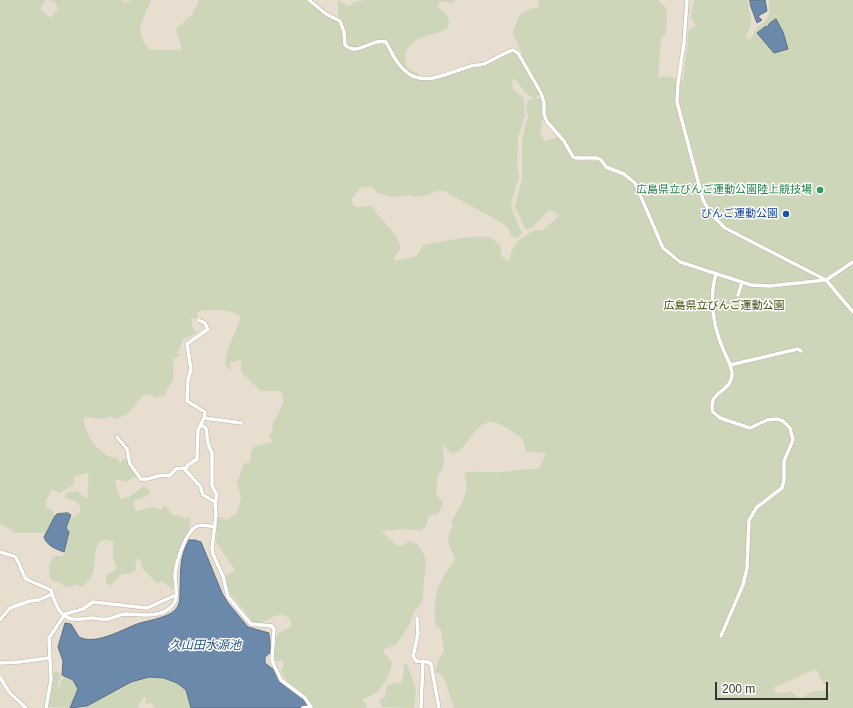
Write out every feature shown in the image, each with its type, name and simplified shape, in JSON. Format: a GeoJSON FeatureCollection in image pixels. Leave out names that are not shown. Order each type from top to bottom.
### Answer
{"type":"FeatureCollection","features":[{"type":"Feature","properties":{"kind":"street"},"geometry":{"type":"LineString","coordinates":[[309,0],[326,14],[340,21],[344,32],[345,45],[348,48],[358,50],[375,41],[386,42],[400,66],[408,74],[416,78],[436,78],[473,65],[482,65],[509,51],[513,50],[518,53],[541,94],[544,103],[544,114],[547,122],[564,140],[573,157],[597,158],[601,160],[606,167],[630,178],[635,183],[663,248],[680,262],[742,282],[770,286],[826,280],[853,262]]}},
{"type":"Feature","properties":{"kind":"street"},"geometry":{"type":"LineString","coordinates":[[686,0],[684,43],[678,83],[677,102],[703,200],[712,215],[725,228],[826,280],[853,312]]}},
{"type":"Feature","properties":{"kind":"street"},"geometry":{"type":"LineString","coordinates":[[716,274],[712,295],[717,334],[732,372],[731,381],[728,386],[717,394],[712,402],[713,412],[717,416],[750,428],[766,420],[777,419],[783,421],[790,428],[793,440],[784,461],[784,480],[782,488],[757,507],[749,520],[747,568],[743,585],[721,636]]}},
{"type":"Feature","properties":{"kind":"street"},"geometry":{"type":"LineString","coordinates":[[738,295],[742,282]]}},
{"type":"Feature","properties":{"kind":"street"},"geometry":{"type":"LineString","coordinates":[[117,437],[127,449],[130,464],[141,479],[145,480],[159,474],[169,476],[176,470],[185,468],[197,459],[198,430],[204,418],[205,412],[187,401],[188,380],[191,369],[187,344],[208,329],[205,323],[199,320]]}},
{"type":"Feature","properties":{"kind":"street"},"geometry":{"type":"LineString","coordinates":[[730,365],[798,349],[801,351]]}},
{"type":"Feature","properties":{"kind":"street"},"geometry":{"type":"LineString","coordinates":[[204,418],[241,423]]}},
{"type":"Feature","properties":{"kind":"street"},"geometry":{"type":"LineString","coordinates":[[201,425],[206,428],[208,444],[212,453],[212,486],[217,495],[215,502],[215,527],[212,548],[223,576],[228,597],[251,624],[272,626],[274,629],[272,660],[281,680],[305,698],[311,707],[303,708]]}},
{"type":"Feature","properties":{"kind":"street"},"geometry":{"type":"LineString","coordinates":[[185,468],[193,480],[200,486],[203,495],[215,502]]}},
{"type":"Feature","properties":{"kind":"street"},"geometry":{"type":"LineString","coordinates":[[0,552],[16,557],[25,578],[51,590],[64,616],[77,620],[91,618],[108,620],[123,614],[146,616],[169,609],[175,602],[175,573],[185,541],[196,527],[200,525],[215,527]]}},
{"type":"Feature","properties":{"kind":"street"},"geometry":{"type":"LineString","coordinates":[[0,620],[10,608],[30,601],[39,600],[52,594]]}},
{"type":"Feature","properties":{"kind":"street"},"geometry":{"type":"LineString","coordinates":[[46,708],[51,680],[49,638],[65,614],[84,609],[93,602],[147,608],[176,595]]}},
{"type":"Feature","properties":{"kind":"street"},"geometry":{"type":"LineString","coordinates":[[418,618],[418,634],[413,656],[416,661],[423,661],[432,664],[439,708]]}},
{"type":"Feature","properties":{"kind":"street"},"geometry":{"type":"LineString","coordinates":[[0,662],[40,660],[49,658],[50,655]]}},
{"type":"Feature","properties":{"kind":"street"},"geometry":{"type":"LineString","coordinates":[[421,708],[423,661]]}},
{"type":"Feature","properties":{"kind":"street"},"geometry":{"type":"LineString","coordinates":[[0,677],[9,692],[26,708]]}},
{"type":"Feature","properties":{"kind":"green space","name":"広島県立びんご運動公園"},"geometry":{"type":"Polygon","coordinates":[[[0,0],[46,0],[40,9],[51,18],[58,9],[55,2],[49,0],[122,0],[125,3],[132,0],[151,0],[140,27],[143,41],[150,50],[182,50],[176,29],[192,15],[199,0],[307,0],[339,22],[348,48],[358,51],[375,42],[386,43],[407,74],[427,79],[473,66],[482,66],[513,51],[521,59],[528,75],[540,94],[535,99],[540,98],[541,102],[543,116],[540,133],[545,141],[559,137],[570,156],[576,161],[597,161],[598,157],[575,155],[565,139],[553,127],[547,118],[546,102],[542,92],[528,69],[513,35],[520,15],[527,10],[540,7],[538,4],[540,0],[658,0],[667,9],[666,34],[661,39],[658,78],[666,76],[683,81],[689,30],[696,26],[691,17],[694,0],[748,0],[751,27],[746,35],[747,39],[752,38],[758,27],[767,19],[769,0],[853,0],[853,708],[454,708],[444,678],[435,670],[439,659],[444,652],[441,630],[436,626],[435,607],[437,591],[440,583],[455,560],[448,539],[453,526],[451,522],[466,492],[466,480],[464,473],[539,469],[546,454],[526,452],[523,439],[510,430],[493,422],[481,426],[459,452],[451,453],[443,445],[444,466],[438,476],[436,494],[443,503],[438,514],[428,515],[427,525],[421,531],[407,529],[381,531],[397,545],[401,546],[409,541],[417,544],[419,548],[421,548],[426,560],[422,602],[414,612],[410,624],[396,645],[384,649],[383,652],[392,662],[389,675],[383,685],[374,694],[362,699],[367,705],[366,708],[310,708],[314,706],[288,683],[281,671],[284,663],[281,660],[277,662],[274,657],[277,634],[291,627],[291,620],[286,616],[278,615],[255,625],[227,589],[226,576],[235,570],[216,542],[217,516],[227,520],[237,513],[241,497],[237,482],[244,464],[250,462],[251,452],[255,446],[273,442],[268,434],[271,434],[273,430],[272,425],[283,404],[283,395],[281,391],[261,391],[241,372],[241,360],[230,362],[231,371],[226,366],[227,353],[240,316],[230,312],[219,310],[202,311],[197,312],[198,318],[191,318],[192,326],[197,333],[183,339],[179,350],[175,353],[180,354],[173,360],[173,379],[172,383],[167,389],[166,395],[155,398],[150,394],[142,396],[128,414],[116,419],[111,416],[102,419],[84,417],[86,430],[93,443],[104,454],[117,458],[120,463],[124,459],[127,459],[139,478],[134,477],[125,482],[119,479],[115,481],[120,499],[129,497],[144,486],[151,492],[147,496],[133,501],[136,511],[154,507],[161,510],[165,505],[173,515],[178,515],[186,519],[190,517],[190,530],[175,562],[173,590],[162,581],[157,583],[142,568],[140,559],[137,559],[135,571],[129,574],[122,574],[110,586],[106,583],[106,576],[117,568],[113,558],[113,541],[106,540],[101,541],[98,544],[92,574],[89,580],[82,587],[77,584],[65,587],[61,583],[51,580],[49,570],[50,561],[54,556],[65,556],[64,552],[69,532],[66,528],[71,519],[80,512],[80,506],[76,502],[65,498],[66,493],[78,491],[84,497],[88,498],[88,473],[74,476],[73,485],[59,493],[52,489],[45,503],[47,508],[52,511],[55,516],[48,533],[15,533],[0,523],[0,0]],[[512,78],[513,89],[524,99],[525,115],[518,138],[517,165],[519,177],[511,203],[513,213],[522,233],[518,238],[511,236],[508,228],[502,223],[444,191],[437,191],[428,195],[417,197],[408,195],[394,197],[378,193],[370,186],[360,188],[351,200],[355,207],[371,206],[396,236],[401,248],[394,258],[396,261],[417,256],[423,245],[458,239],[485,237],[491,238],[501,246],[501,256],[509,262],[512,250],[519,240],[533,231],[543,230],[559,216],[554,211],[548,211],[533,227],[526,230],[515,207],[522,179],[522,140],[528,116],[526,106],[528,101],[535,98],[531,97],[525,92],[512,78]],[[816,669],[773,688],[778,693],[791,692],[801,699],[815,691],[830,693],[830,687],[823,683],[816,669]]]}},
{"type":"Feature","properties":{"kind":"green space"},"geometry":{"type":"Polygon","coordinates":[[[338,0],[349,7],[354,2],[365,0],[456,0],[452,3],[445,1],[438,3],[439,8],[448,16],[449,24],[446,30],[422,37],[410,45],[406,58],[407,68],[419,74],[416,77],[402,66],[386,41],[375,40],[353,50],[345,44],[338,18],[338,0]]]}},
{"type":"Feature","properties":{"kind":"green space"},"geometry":{"type":"Polygon","coordinates":[[[407,664],[416,689],[414,708],[382,707],[379,700],[385,697],[387,685],[402,682],[404,671],[403,665],[407,664]]]}},
{"type":"Feature","properties":{"kind":"green space"},"geometry":{"type":"Polygon","coordinates":[[[56,671],[61,676],[57,686],[60,687],[61,681],[69,671],[79,685],[80,708],[48,707],[53,673],[56,671]]]}},
{"type":"Feature","properties":{"kind":"green space"},"geometry":{"type":"Polygon","coordinates":[[[150,673],[183,682],[194,708],[155,708],[152,703],[145,704],[146,698],[144,697],[138,704],[139,708],[83,708],[102,693],[150,673]]]}},
{"type":"Feature","properties":{"kind":"water"},"geometry":{"type":"Polygon","coordinates":[[[750,0],[765,0],[767,11],[758,16],[762,20],[757,23],[751,7],[750,0]]]}},
{"type":"Feature","properties":{"kind":"water"},"geometry":{"type":"Polygon","coordinates":[[[776,19],[783,32],[788,49],[774,53],[757,33],[766,26],[768,27],[769,24],[776,19]]]}},
{"type":"Feature","properties":{"kind":"water"},"geometry":{"type":"Polygon","coordinates":[[[68,513],[71,515],[66,528],[69,532],[64,552],[50,545],[44,537],[57,514],[68,513]]]}},
{"type":"Feature","properties":{"kind":"water","name":"久山田水源池"},"geometry":{"type":"Polygon","coordinates":[[[189,540],[201,542],[222,593],[228,603],[248,627],[269,633],[271,652],[265,657],[265,663],[274,670],[281,682],[303,699],[307,705],[298,708],[191,708],[186,690],[177,683],[164,678],[149,677],[131,682],[87,706],[70,708],[78,689],[73,680],[62,675],[63,661],[58,647],[65,623],[71,624],[79,637],[94,639],[102,638],[140,623],[161,618],[171,613],[175,610],[179,603],[182,559],[189,540]]]}},
{"type":"Feature","properties":{"kind":"place","name":"広島県立びんご運動公園陸上競技場"},"geometry":{"type":"Point","coordinates":[820,190]}},
{"type":"Feature","properties":{"kind":"place","name":"びんご運動公園"},"geometry":{"type":"Point","coordinates":[786,214]}}]}
